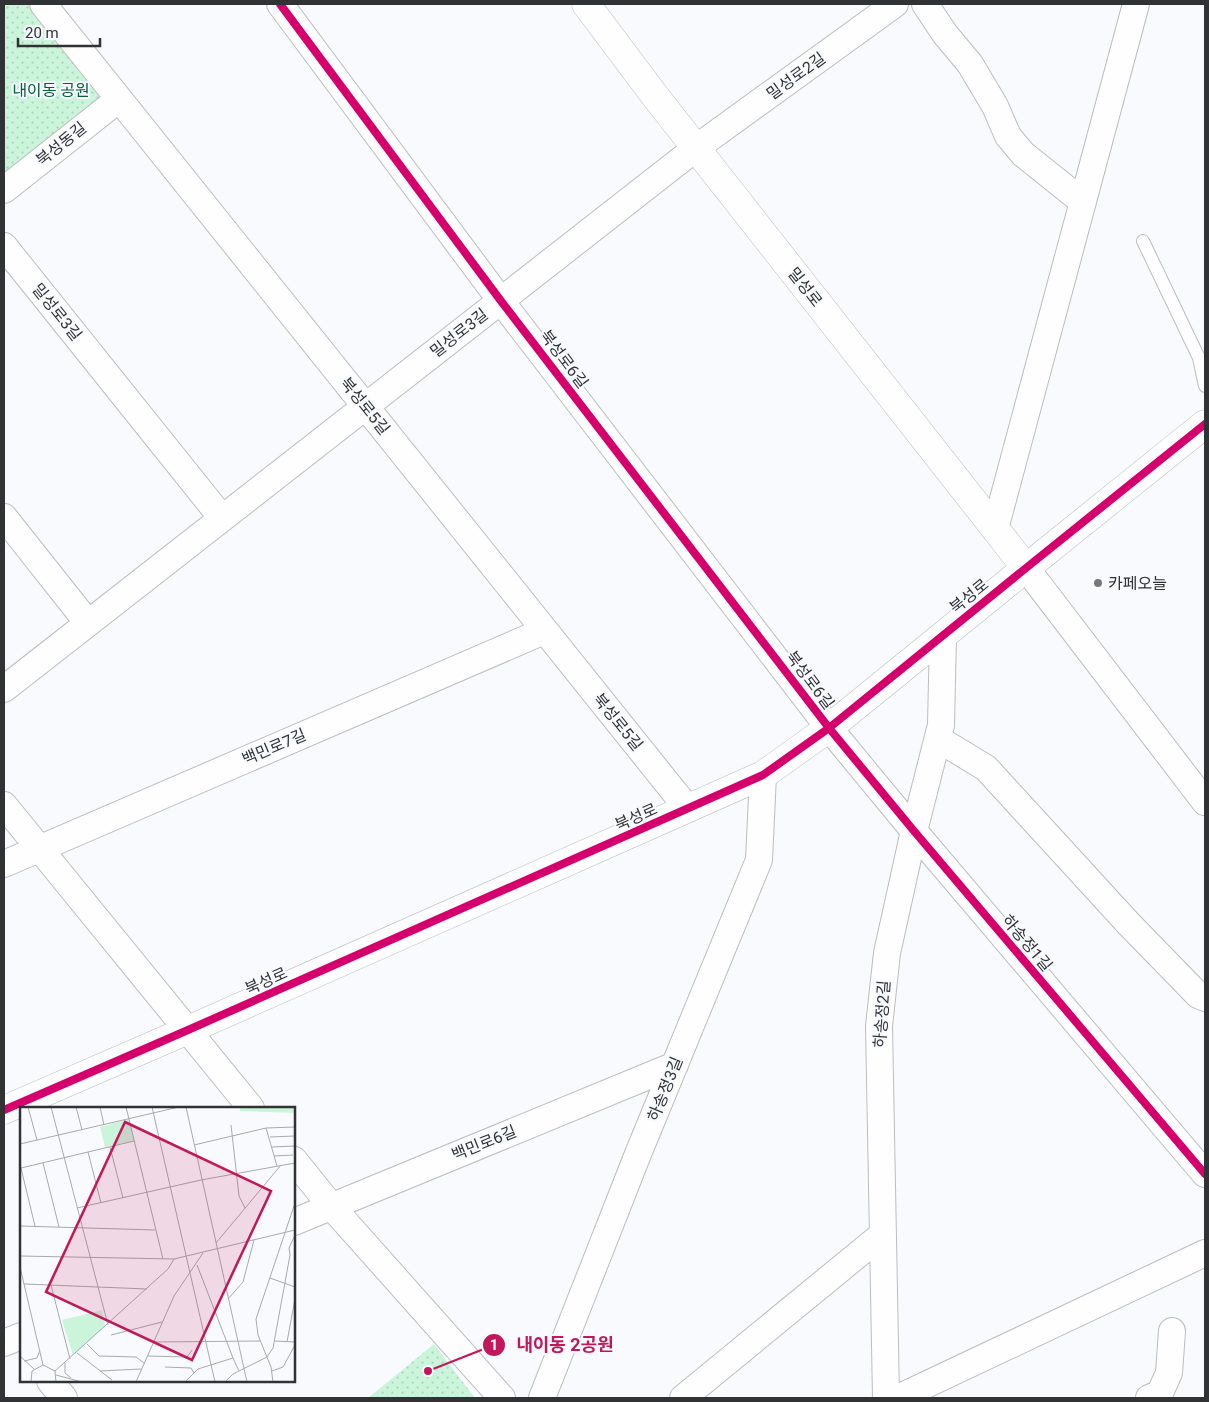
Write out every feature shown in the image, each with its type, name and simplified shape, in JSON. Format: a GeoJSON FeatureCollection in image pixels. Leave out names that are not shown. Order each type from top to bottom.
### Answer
{"type":"FeatureCollection","features":[{"type":"Feature","properties":{"kind":"street","name":"북성로5길"},"geometry":{"type":"LineString","coordinates":[[43,4],[688,809]]}},
{"type":"Feature","properties":{"kind":"street","name":"북성로6길"},"geometry":{"type":"LineString","coordinates":[[280,4],[501,301],[829,728]]}},
{"type":"Feature","properties":{"kind":"street","name":"밀성로"},"geometry":{"type":"LineString","coordinates":[[586,4],[655,96],[1026,568]]}},
{"type":"Feature","properties":{"kind":"street","name":"밀성로2길"},"geometry":{"type":"LineString","coordinates":[[696,148],[895,4]]}},
{"type":"Feature","properties":{"kind":"street"},"geometry":{"type":"LineString","coordinates":[[925,4],[970,64],[995,106],[1008,136],[1024,154],[1083,202]]}},
{"type":"Feature","properties":{"kind":"street"},"geometry":{"type":"LineString","coordinates":[[995,529],[1136,4]]}},
{"type":"Feature","properties":{"kind":"street","name":"북성동길"},"geometry":{"type":"LineString","coordinates":[[4,190],[119,99]]}},
{"type":"Feature","properties":{"kind":"street","name":"밀성로3길"},"geometry":{"type":"LineString","coordinates":[[4,689],[696,148]]}},
{"type":"Feature","properties":{"kind":"street","name":"밀성로3길"},"geometry":{"type":"LineString","coordinates":[[4,246],[222,518]]}},
{"type":"Feature","properties":{"kind":"street","name":"북성로"},"geometry":{"type":"LineString","coordinates":[[4,1110],[762,775],[829,728],[1205,424]]}},
{"type":"Feature","properties":{"kind":"street"},"geometry":{"type":"LineString","coordinates":[[4,517],[88,623]]}},
{"type":"Feature","properties":{"kind":"street"},"geometry":{"type":"LineString","coordinates":[[1026,568],[1205,802]]}},
{"type":"Feature","properties":{"kind":"street","name":"백민로7길"},"geometry":{"type":"LineString","coordinates":[[4,864],[544,631]]}},
{"type":"Feature","properties":{"kind":"street","name":"하송정2길"},"geometry":{"type":"LineString","coordinates":[[886,1398],[879,1026],[887,953],[914,831],[941,725],[943,636]]}},
{"type":"Feature","properties":{"kind":"street","name":"하송정1길"},"geometry":{"type":"LineString","coordinates":[[829,728],[1205,1174]]}},
{"type":"Feature","properties":{"kind":"street"},"geometry":{"type":"LineString","coordinates":[[938,739],[986,768],[1128,923],[1198,995],[1205,998]]}},
{"type":"Feature","properties":{"kind":"street","name":"하송정3길"},"geometry":{"type":"LineString","coordinates":[[542,1398],[635,1163],[759,860],[762,775]]}},
{"type":"Feature","properties":{"kind":"street"},"geometry":{"type":"LineString","coordinates":[[4,806],[250,1107]]}},
{"type":"Feature","properties":{"kind":"street","name":"백민로6길"},"geometry":{"type":"LineString","coordinates":[[295,1222],[675,1065]]}},
{"type":"Feature","properties":{"kind":"street"},"geometry":{"type":"LineString","coordinates":[[295,1161],[331,1206],[502,1398]]}},
{"type":"Feature","properties":{"kind":"street"},"geometry":{"type":"LineString","coordinates":[[683,1398],[883,1234]]}},
{"type":"Feature","properties":{"kind":"street"},"geometry":{"type":"LineString","coordinates":[[898,1398],[1205,1253]]}},
{"type":"Feature","properties":{"kind":"street"},"geometry":{"type":"LineString","coordinates":[[1149,1398],[1160,1393],[1169,1372],[1172,1331]]}},
{"type":"Feature","properties":{"kind":"street"},"geometry":{"type":"LineString","coordinates":[[51,1382],[64,1398]]}},
{"type":"Feature","properties":{"kind":"lane"},"geometry":{"type":"LineString","coordinates":[[1143,241],[1199,358],[1205,386]]}},
{"type":"Feature","properties":{"kind":"green space","name":"내이동 공원"},"geometry":{"type":"Polygon","coordinates":[[[4,4],[43,4],[119,99],[4,185],[4,4]]]}},
{"type":"Feature","properties":{"kind":"green space"},"geometry":{"type":"Polygon","coordinates":[[[434,1344],[475,1398],[368,1398],[434,1344]]]}},
{"type":"Feature","properties":{"kind":"cycle path"},"geometry":{"type":"LineString","coordinates":[[280,4],[501,301],[829,728],[1205,1174]]}},
{"type":"Feature","properties":{"kind":"cycle path"},"geometry":{"type":"LineString","coordinates":[[4,1110],[763,775],[829,728],[1205,424]]}},
{"type":"Feature","properties":{"kind":"place","name":"카페오늘"},"geometry":{"type":"Point","coordinates":[1098,583]}},
{"type":"Feature","properties":{"kind":"place","name":"내이동 2공원"},"geometry":{"type":"Point","coordinates":[428,1371]}}]}
